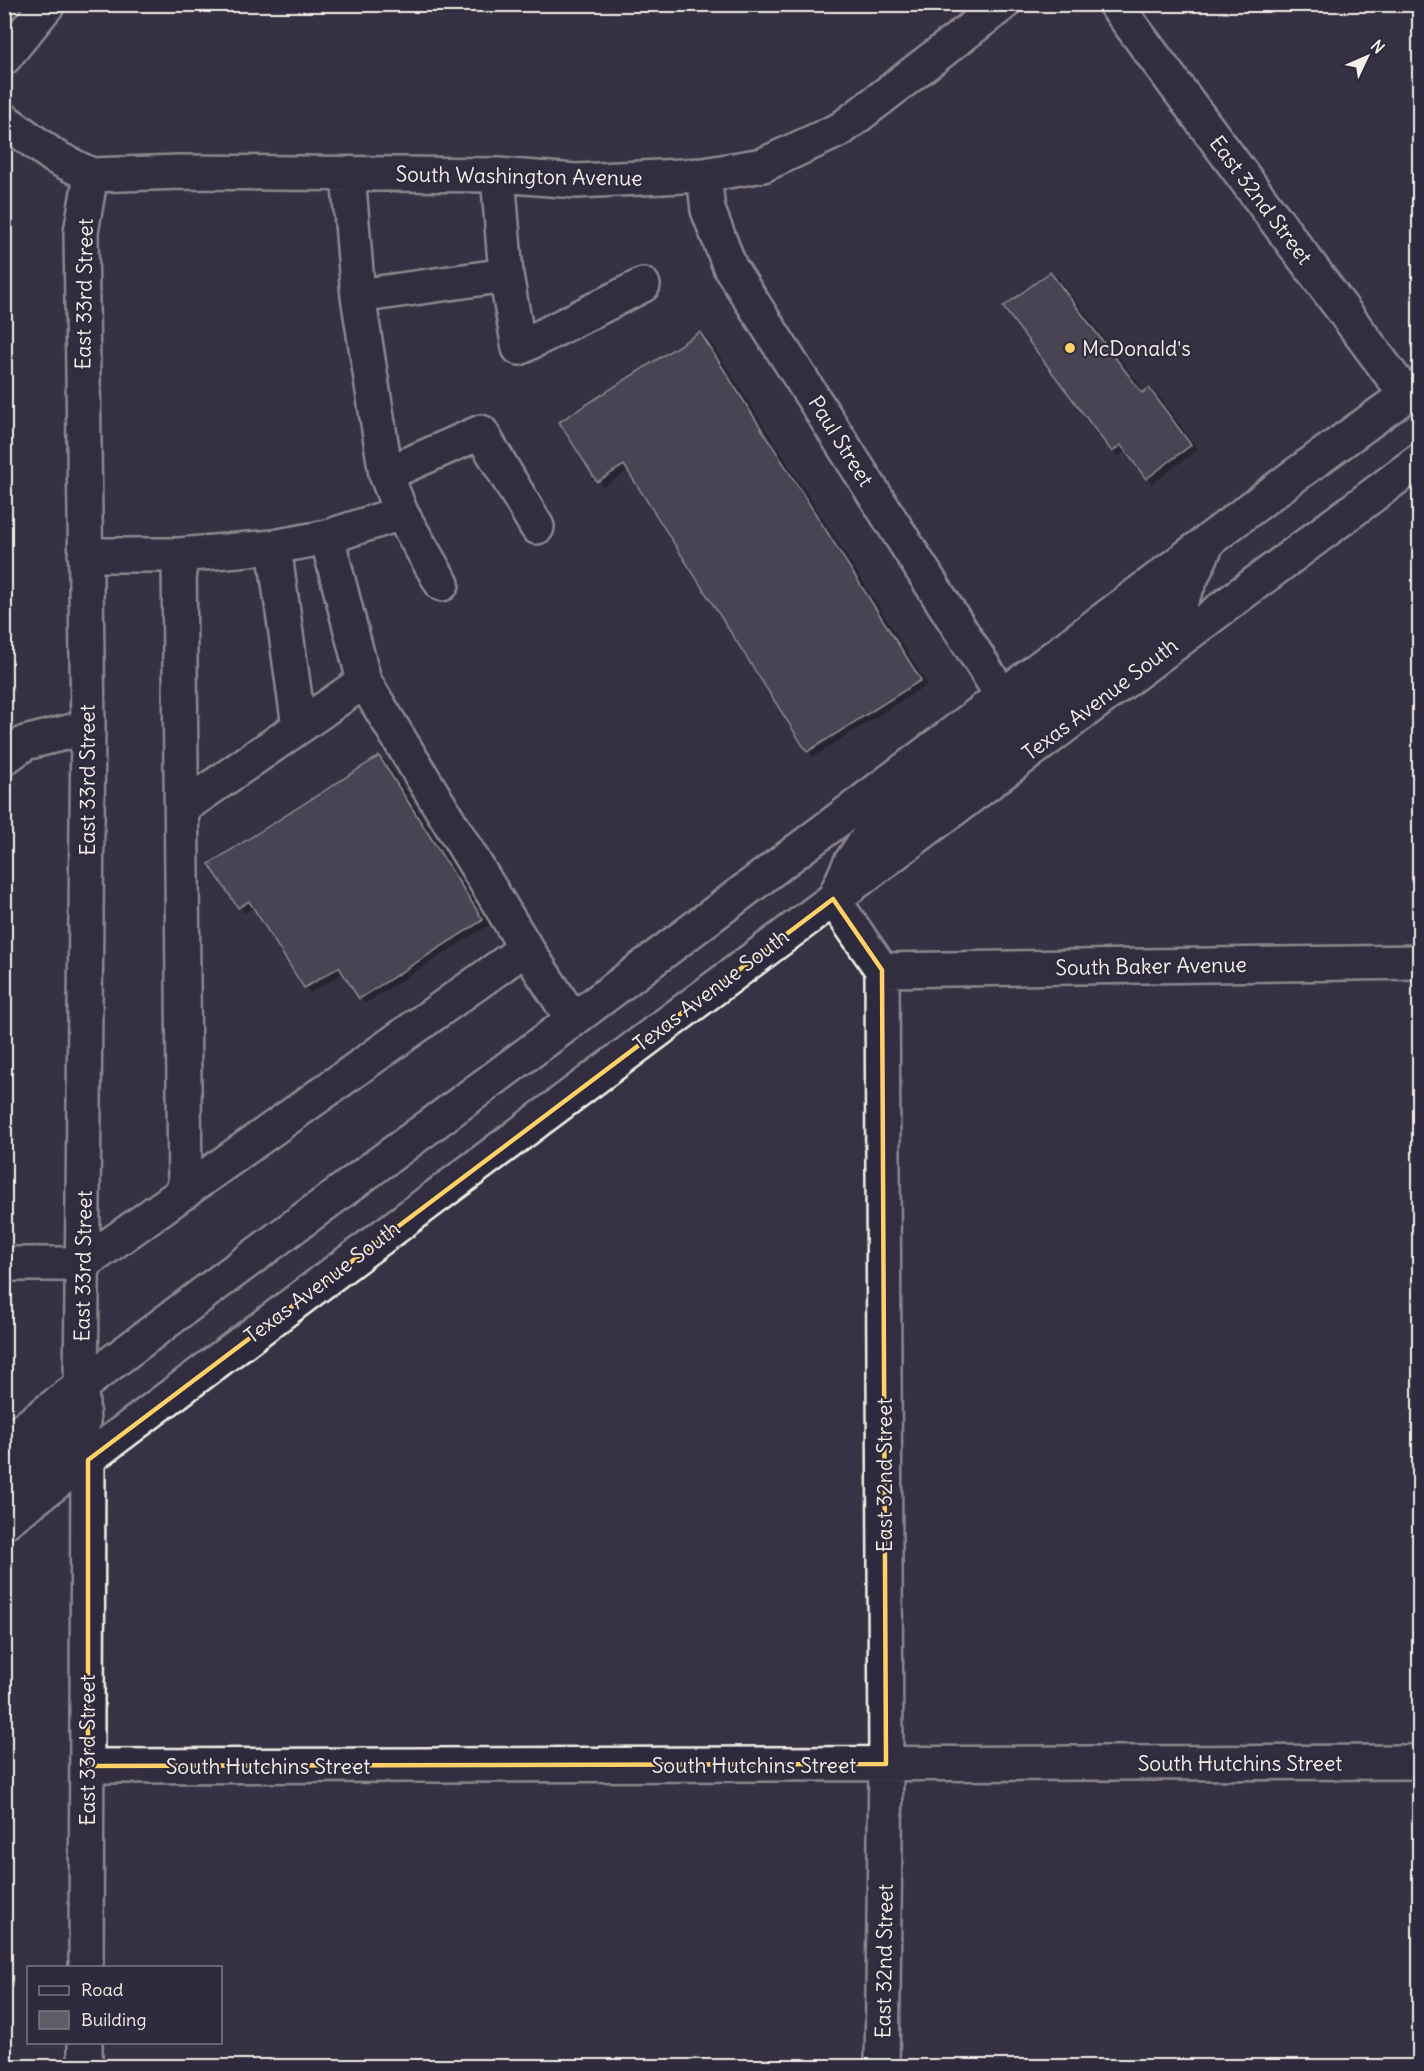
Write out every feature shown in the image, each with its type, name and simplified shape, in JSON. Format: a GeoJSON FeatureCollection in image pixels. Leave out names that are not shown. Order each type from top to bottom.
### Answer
{"type":"FeatureCollection","features":[{"type":"Feature","properties":{"kind":"street"},"geometry":{"type":"LineString","coordinates":[[4,58],[48,4]]}},
{"type":"Feature","properties":{"kind":"street","name":"South Washington Avenue"},"geometry":{"type":"LineString","coordinates":[[91,175],[181,172],[498,175],[576,181],[704,175],[764,165],[841,129],[1003,4]]}},
{"type":"Feature","properties":{"kind":"street","name":"East 32nd Street"},"geometry":{"type":"LineString","coordinates":[[1115,4],[1413,390]]}},
{"type":"Feature","properties":{"kind":"street"},"geometry":{"type":"LineString","coordinates":[[4,120],[55,157],[91,175]]}},
{"type":"Feature","properties":{"kind":"street"},"geometry":{"type":"LineString","coordinates":[[348,174],[358,296],[386,474],[401,513],[442,584]]}},
{"type":"Feature","properties":{"kind":"street","name":"East 33rd Street"},"geometry":{"type":"LineString","coordinates":[[4,1482],[83,1423],[81,1386],[88,727],[81,232],[91,175]]}},
{"type":"Feature","properties":{"kind":"street"},"geometry":{"type":"LineString","coordinates":[[498,175],[506,275],[519,348],[643,285]]}},
{"type":"Feature","properties":{"kind":"street","name":"Paul Street"},"geometry":{"type":"LineString","coordinates":[[704,175],[708,210],[730,267],[1004,697]]}},
{"type":"Feature","properties":{"kind":"street"},"geometry":{"type":"LineString","coordinates":[[358,296],[506,275]]}},
{"type":"Feature","properties":{"kind":"street"},"geometry":{"type":"LineString","coordinates":[[4,1444],[1413,390]]}},
{"type":"Feature","properties":{"kind":"street"},"geometry":{"type":"LineString","coordinates":[[386,474],[481,432],[537,527]]}},
{"type":"Feature","properties":{"kind":"street","name":"Texas Avenue South"},"geometry":{"type":"LineString","coordinates":[[4,1522],[1419,460]]}},
{"type":"Feature","properties":{"kind":"street"},"geometry":{"type":"LineString","coordinates":[[85,555],[179,555],[274,548],[327,537],[401,513]]}},
{"type":"Feature","properties":{"kind":"street"},"geometry":{"type":"LineString","coordinates":[[327,537],[364,681],[526,948],[573,1020]]}},
{"type":"Feature","properties":{"kind":"street"},"geometry":{"type":"LineString","coordinates":[[882,970],[833,899],[851,862],[870,834],[1180,602],[1208,542]]}},
{"type":"Feature","properties":{"kind":"street"},"geometry":{"type":"LineString","coordinates":[[274,548],[299,727]]}},
{"type":"Feature","properties":{"kind":"street"},"geometry":{"type":"LineString","coordinates":[[179,555],[185,1192]]}},
{"type":"Feature","properties":{"kind":"street"},"geometry":{"type":"LineString","coordinates":[[182,808],[364,681]]}},
{"type":"Feature","properties":{"kind":"street"},"geometry":{"type":"LineString","coordinates":[[4,758],[25,743],[88,727]]}},
{"type":"Feature","properties":{"kind":"street"},"geometry":{"type":"LineString","coordinates":[[4,1264],[83,1263],[526,948]]}},
{"type":"Feature","properties":{"kind":"street","name":"South Baker Avenue"},"geometry":{"type":"LineString","coordinates":[[882,970],[1419,962]]}},
{"type":"Feature","properties":{"kind":"street","name":"East 32nd Street"},"geometry":{"type":"LineString","coordinates":[[882,970],[886,1764],[882,2067]]}},
{"type":"Feature","properties":{"kind":"street","name":"East 33rd Street"},"geometry":{"type":"LineString","coordinates":[[86,1966],[88,1460]]}},
{"type":"Feature","properties":{"kind":"street","name":"South Hutchins Street"},"geometry":{"type":"LineString","coordinates":[[88,1766],[1419,1762]]}},
{"type":"Feature","properties":{"kind":"street"},"geometry":{"type":"LineString","coordinates":[[85,2067],[86,2044]]}},
{"type":"Feature","properties":{"kind":"highlighted area"},"geometry":{"type":"Polygon","coordinates":[[[833,899],[882,970],[886,1764],[88,1766],[88,1460],[833,899]]]}},
{"type":"Feature","properties":{"kind":"building","name":"McDonald's"},"geometry":{"type":"Polygon","coordinates":[[[1050,272],[1142,393],[1149,388],[1191,445],[1146,479],[1121,445],[1112,452],[1003,307],[1050,272]]]}},
{"type":"Feature","properties":{"kind":"building"},"geometry":{"type":"Polygon","coordinates":[[[700,332],[921,680],[807,752],[624,465],[597,482],[559,422],[700,332]]]}},
{"type":"Feature","properties":{"kind":"building"},"geometry":{"type":"Polygon","coordinates":[[[379,756],[483,920],[359,999],[339,967],[304,988],[249,901],[238,908],[209,864],[379,756]]]}},
{"type":"Feature","properties":{"kind":"place","name":"McDonald's"},"geometry":{"type":"Point","coordinates":[1070,348]}}]}
